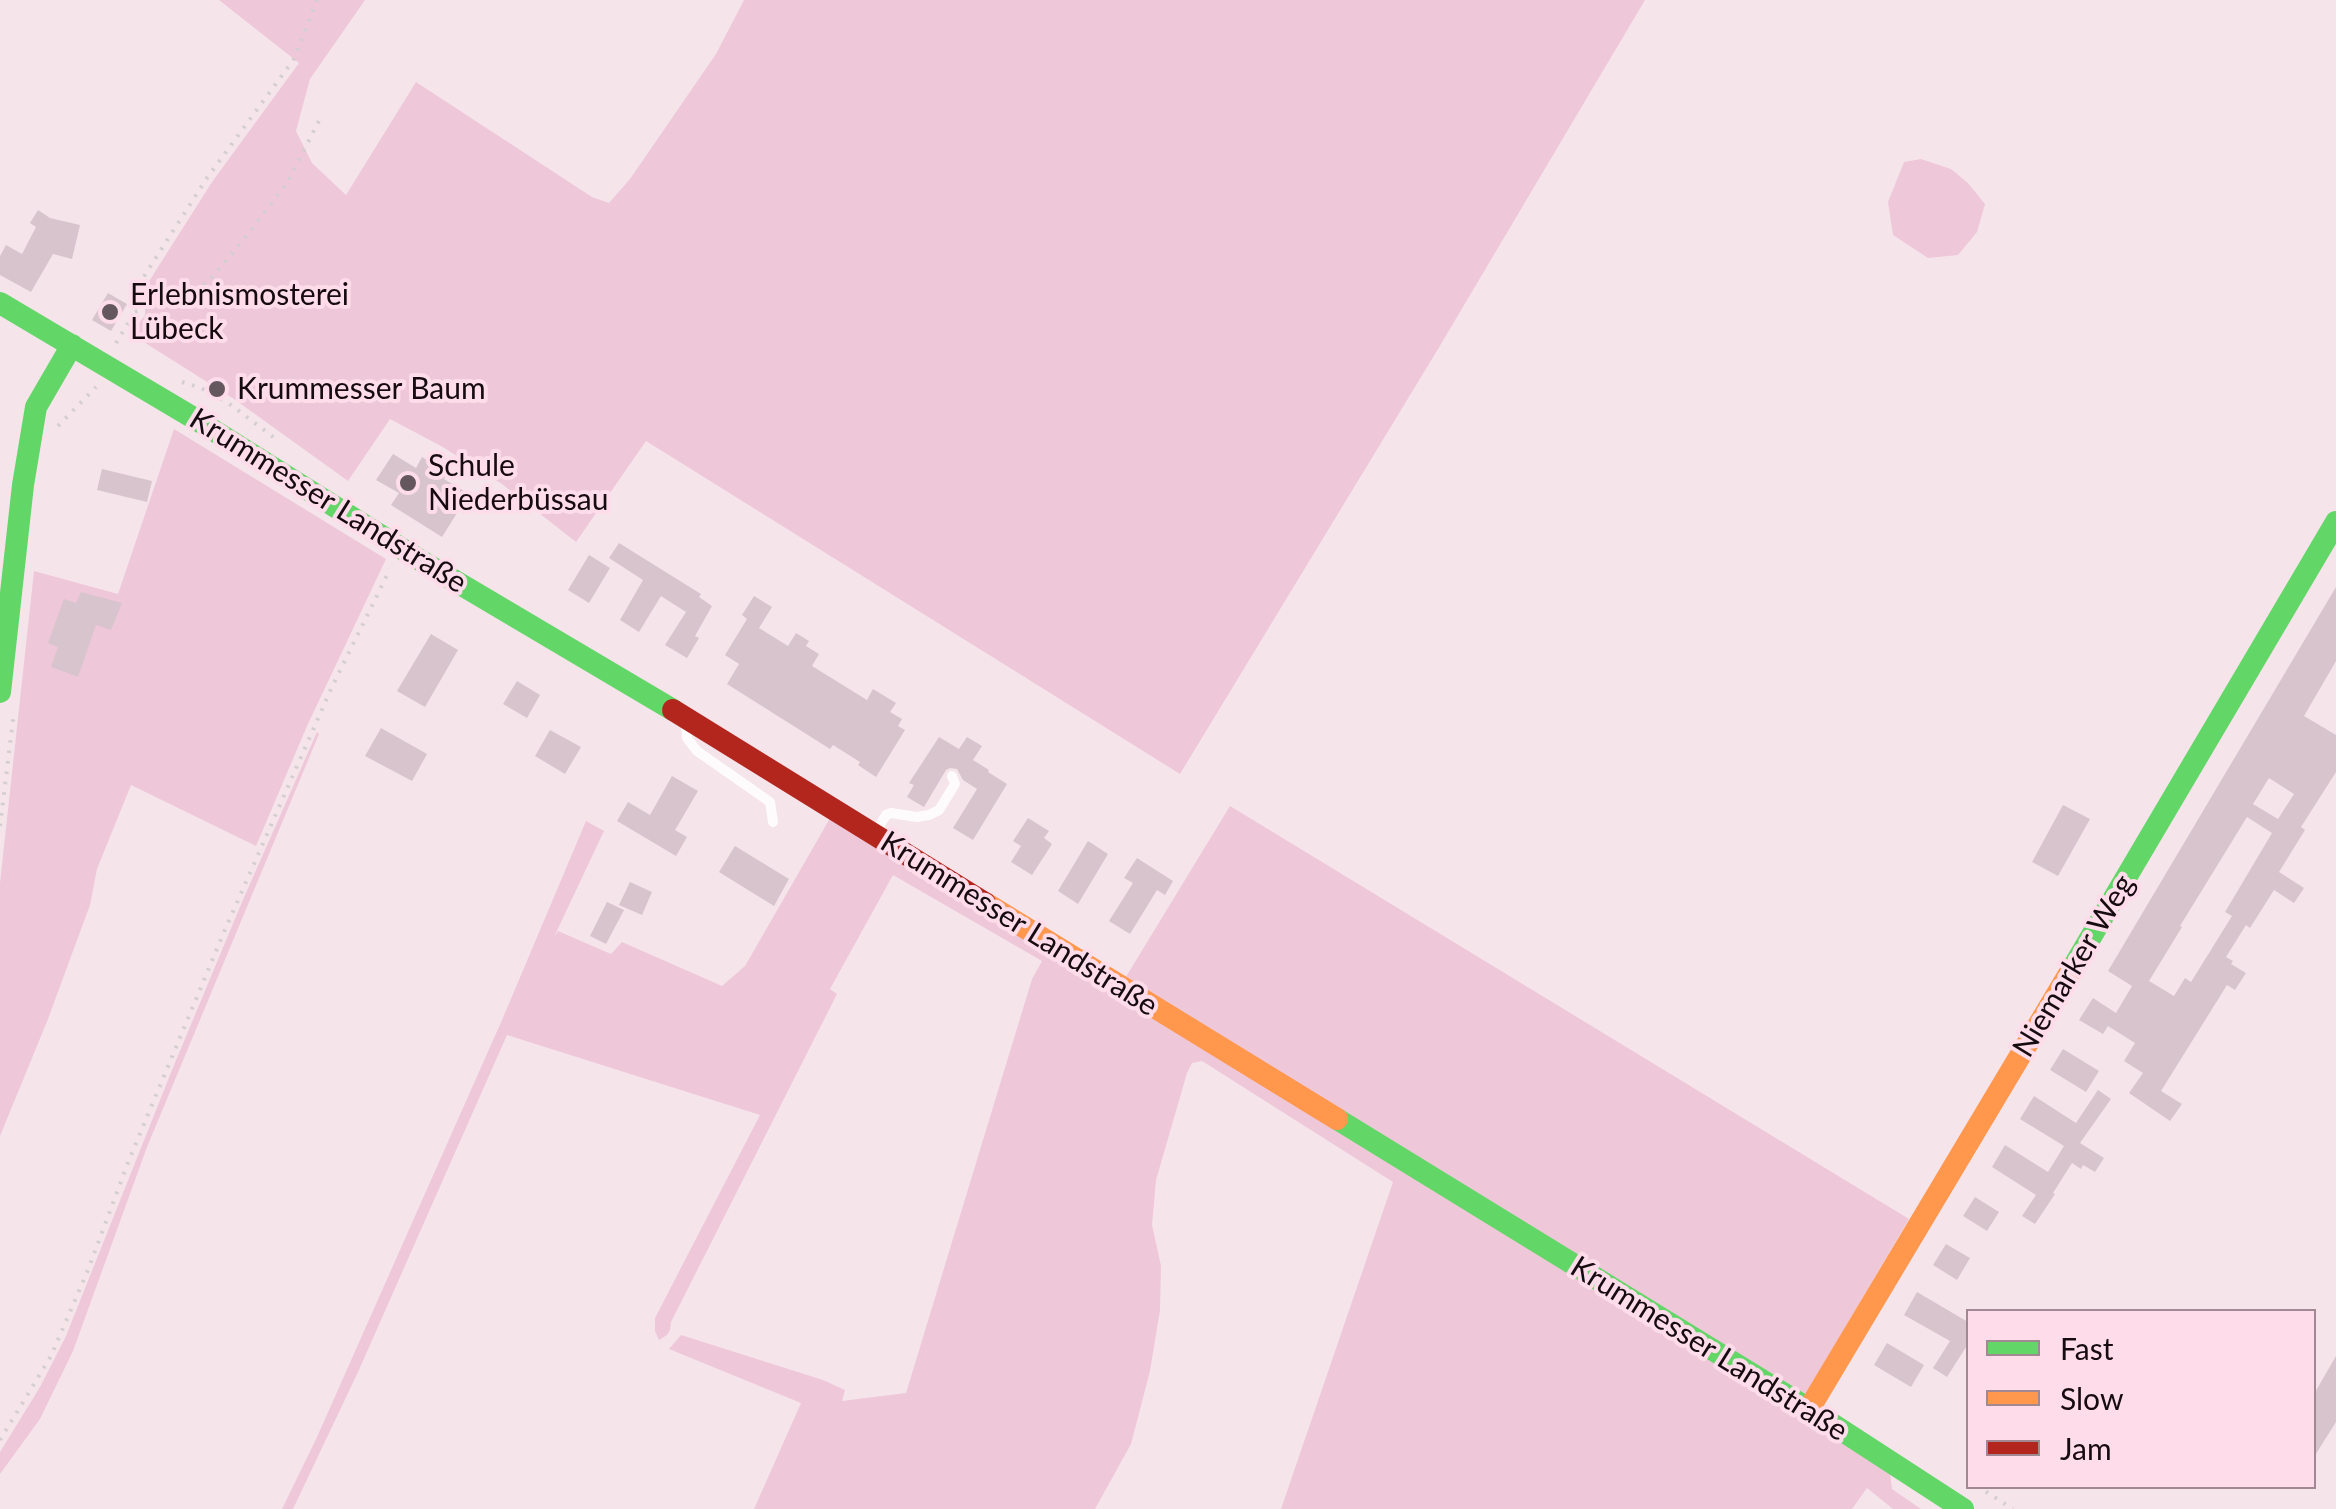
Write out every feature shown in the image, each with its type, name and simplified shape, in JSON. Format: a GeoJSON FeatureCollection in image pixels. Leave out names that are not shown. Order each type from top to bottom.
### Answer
{"type":"FeatureCollection","features":[{"type":"Feature","properties":{"kind":"main road","name":"Krummesser Landstraße"},"geometry":{"type":"LineString","coordinates":[[0,303],[197,420],[400,548],[686,717],[1809,1409],[1963,1509]]}},
{"type":"Feature","properties":{"kind":"main road"},"geometry":{"type":"LineString","coordinates":[[0,692],[23,485],[36,407],[72,345]]}},
{"type":"Feature","properties":{"kind":"main road","name":"Niemarker Weg"},"geometry":{"type":"LineString","coordinates":[[1809,1409],[2336,522]]}},
{"type":"Feature","properties":{"kind":"lane"},"geometry":{"type":"LineString","coordinates":[[686,717],[687,738],[697,751],[770,802],[773,822]]}},
{"type":"Feature","properties":{"kind":"lane"},"geometry":{"type":"LineString","coordinates":[[874,834],[891,813],[917,817],[939,810],[955,784],[952,776]]}},
{"type":"Feature","properties":{"kind":"path"},"geometry":{"type":"LineString","coordinates":[[103,364],[135,312],[141,281],[208,178],[294,59],[317,0]]}},
{"type":"Feature","properties":{"kind":"path"},"geometry":{"type":"LineString","coordinates":[[135,312],[207,282],[287,183],[321,117]]}},
{"type":"Feature","properties":{"kind":"path"},"geometry":{"type":"LineString","coordinates":[[0,1440],[52,1356],[128,1160],[224,932],[331,689],[400,548]]}},
{"type":"Feature","properties":{"kind":"path"},"geometry":{"type":"LineString","coordinates":[[1982,1489],[2013,1509]]}},
{"type":"Feature","properties":{"kind":"shaded area"},"geometry":{"type":"Polygon","coordinates":[[[219,0],[365,0],[310,79],[296,131],[312,163],[346,195],[416,82],[592,197],[609,203],[630,179],[716,54],[744,0],[1645,0],[1180,774],[646,441],[576,542],[502,484],[390,419],[348,481],[234,399],[131,334],[145,315],[146,286],[212,182],[299,63],[219,0]]]}},
{"type":"Feature","properties":{"kind":"shaded area"},"geometry":{"type":"Polygon","coordinates":[[[1921,159],[1951,169],[1985,204],[1977,232],[1958,255],[1928,258],[1893,235],[1888,202],[1904,162],[1921,159]]]}},
{"type":"Feature","properties":{"kind":"shaded area"},"geometry":{"type":"Polygon","coordinates":[[[174,429],[386,559],[307,726],[256,846],[131,785],[97,869],[90,905],[48,1019],[0,1136],[0,883],[34,571],[118,594],[174,429]]]}},
{"type":"Feature","properties":{"kind":"shaded area"},"geometry":{"type":"Polygon","coordinates":[[[317,732],[147,1147],[73,1351],[40,1419],[0,1474],[0,1452],[66,1336],[172,1070],[317,732]]]}},
{"type":"Feature","properties":{"kind":"shaded area"},"geometry":{"type":"Polygon","coordinates":[[[1230,806],[1909,1219],[1801,1402],[1124,980],[1230,806]]]}},
{"type":"Feature","properties":{"kind":"shaded area"},"geometry":{"type":"Polygon","coordinates":[[[833,813],[1890,1473],[1892,1489],[1921,1509],[1893,1509],[1867,1488],[1852,1509],[1281,1509],[1393,1182],[1202,1061],[1192,1063],[1187,1073],[1156,1180],[1152,1225],[1161,1266],[1160,1310],[1150,1371],[1131,1444],[1095,1509],[754,1509],[801,1403],[669,1349],[681,1335],[823,1380],[845,1390],[842,1401],[906,1393],[1032,979],[1042,961],[893,875],[830,989],[837,994],[670,1330],[659,1340],[655,1318],[760,1115],[507,1035],[293,1509],[282,1509],[502,1020],[586,821],[604,831],[554,937],[558,931],[611,954],[622,942],[722,986],[745,966],[833,813]]]}},
{"type":"Feature","properties":{"kind":"building"},"geometry":{"type":"Polygon","coordinates":[[[38,210],[50,218],[80,225],[72,259],[53,254],[31,292],[0,275],[0,256],[6,245],[22,254],[36,227],[30,223],[38,210]]]}},
{"type":"Feature","properties":{"kind":"building","name":"Erlebnismosterei Lübeck"},"geometry":{"type":"Polygon","coordinates":[[[108,293],[127,304],[111,331],[92,320],[108,293]]]}},
{"type":"Feature","properties":{"kind":"building"},"geometry":{"type":"Polygon","coordinates":[[[393,454],[416,468],[422,457],[448,473],[444,479],[469,494],[442,537],[391,505],[399,493],[376,480],[393,454]]]}},
{"type":"Feature","properties":{"kind":"building"},"geometry":{"type":"Polygon","coordinates":[[[102,469],[152,481],[147,502],[97,490],[102,469]]]}},
{"type":"Feature","properties":{"kind":"building"},"geometry":{"type":"Polygon","coordinates":[[[619,543],[701,594],[699,597],[712,606],[687,658],[665,645],[686,612],[661,596],[639,632],[620,620],[643,580],[609,558],[619,543]]]}},
{"type":"Feature","properties":{"kind":"building"},"geometry":{"type":"Polygon","coordinates":[[[589,555],[610,568],[589,603],[568,590],[589,555]]]}},
{"type":"Feature","properties":{"kind":"building"},"geometry":{"type":"Polygon","coordinates":[[[2336,587],[2336,661],[2304,716],[2336,735],[2336,772],[2301,827],[2305,830],[2279,872],[2304,888],[2294,903],[2274,890],[2226,957],[2246,973],[2235,990],[2227,985],[2161,1091],[2182,1104],[2170,1121],[2129,1093],[2143,1073],[2124,1061],[2135,1043],[2108,1026],[2103,1034],[2079,1020],[2093,998],[2116,1013],[2132,986],[2108,971],[2336,587]],[[2269,778],[2253,804],[2278,819],[2294,794],[2269,778]],[[2247,817],[2149,981],[2174,996],[2185,978],[2191,982],[2232,916],[2225,912],[2272,833],[2247,817]]]}},
{"type":"Feature","properties":{"kind":"building"},"geometry":{"type":"Polygon","coordinates":[[[81,592],[122,603],[111,630],[96,625],[78,677],[51,667],[58,647],[48,643],[64,599],[76,603],[81,592]]]}},
{"type":"Feature","properties":{"kind":"building"},"geometry":{"type":"Polygon","coordinates":[[[754,596],[772,607],[759,628],[788,646],[796,633],[819,654],[812,666],[867,700],[873,689],[896,703],[890,712],[902,719],[898,726],[905,730],[876,777],[833,745],[830,749],[727,684],[739,664],[725,655],[747,619],[742,615],[754,596]]]}},
{"type":"Feature","properties":{"kind":"building"},"geometry":{"type":"Polygon","coordinates":[[[431,634],[458,650],[425,707],[397,691],[431,634]]]}},
{"type":"Feature","properties":{"kind":"building"},"geometry":{"type":"Polygon","coordinates":[[[517,681],[540,695],[527,718],[503,704],[517,681]]]}},
{"type":"Feature","properties":{"kind":"building"},"geometry":{"type":"Polygon","coordinates":[[[381,728],[427,754],[412,781],[365,756],[381,728]]]}},
{"type":"Feature","properties":{"kind":"building"},"geometry":{"type":"Polygon","coordinates":[[[550,730],[581,747],[565,774],[535,756],[550,730]]]}},
{"type":"Feature","properties":{"kind":"building"},"geometry":{"type":"Polygon","coordinates":[[[939,737],[959,749],[967,737],[982,746],[973,760],[1007,784],[973,840],[953,828],[977,789],[963,780],[957,769],[946,770],[924,807],[907,797],[914,785],[909,783],[939,737]]]}},
{"type":"Feature","properties":{"kind":"building"},"geometry":{"type":"Polygon","coordinates":[[[672,776],[698,791],[675,830],[687,837],[676,856],[617,821],[628,802],[650,815],[672,776]]]}},
{"type":"Feature","properties":{"kind":"building"},"geometry":{"type":"Polygon","coordinates":[[[2063,805],[2090,819],[2058,876],[2032,862],[2063,805]]]}},
{"type":"Feature","properties":{"kind":"building"},"geometry":{"type":"Polygon","coordinates":[[[1028,818],[1049,831],[1044,838],[1052,844],[1032,875],[1011,862],[1021,846],[1013,841],[1028,818]]]}},
{"type":"Feature","properties":{"kind":"building"},"geometry":{"type":"Polygon","coordinates":[[[1088,841],[1108,854],[1078,904],[1058,891],[1088,841]]]}},
{"type":"Feature","properties":{"kind":"building"},"geometry":{"type":"Polygon","coordinates":[[[735,846],[789,879],[774,906],[719,872],[735,846]]]}},
{"type":"Feature","properties":{"kind":"building"},"geometry":{"type":"Polygon","coordinates":[[[1137,858],[1173,881],[1165,895],[1157,890],[1130,934],[1109,921],[1133,883],[1124,878],[1137,858]]]}},
{"type":"Feature","properties":{"kind":"building"},"geometry":{"type":"Polygon","coordinates":[[[630,882],[652,892],[642,915],[619,905],[630,882]]]}},
{"type":"Feature","properties":{"kind":"building"},"geometry":{"type":"Polygon","coordinates":[[[607,902],[624,910],[606,944],[590,936],[607,902]]]}},
{"type":"Feature","properties":{"kind":"building"},"geometry":{"type":"Polygon","coordinates":[[[2063,1049],[2099,1071],[2086,1092],[2050,1070],[2063,1049]]]}},
{"type":"Feature","properties":{"kind":"building"},"geometry":{"type":"Polygon","coordinates":[[[2098,1090],[2111,1099],[2080,1143],[2104,1158],[2095,1172],[2072,1163],[2035,1224],[2022,1216],[2036,1195],[1992,1167],[2005,1145],[2048,1172],[2064,1146],[2020,1119],[2034,1096],[2076,1123],[2098,1090]]]}},
{"type":"Feature","properties":{"kind":"building"},"geometry":{"type":"Polygon","coordinates":[[[1975,1197],[1999,1212],[1987,1231],[1963,1216],[1975,1197]]]}},
{"type":"Feature","properties":{"kind":"building"},"geometry":{"type":"Polygon","coordinates":[[[1946,1244],[1970,1258],[1957,1280],[1933,1265],[1946,1244]]]}},
{"type":"Feature","properties":{"kind":"building"},"geometry":{"type":"Polygon","coordinates":[[[1917,1292],[1966,1321],[1966,1347],[1947,1377],[1933,1368],[1950,1341],[1904,1315],[1917,1292]]]}},
{"type":"Feature","properties":{"kind":"building"},"geometry":{"type":"Polygon","coordinates":[[[1887,1343],[1924,1365],[1911,1387],[1874,1365],[1887,1343]]]}},
{"type":"Feature","properties":{"kind":"building"},"geometry":{"type":"Polygon","coordinates":[[[2336,1356],[2336,1422],[2316,1454],[2316,1391],[2336,1356]]]}},
{"type":"Feature","properties":{"kind":"traffic: fast"},"geometry":{"type":"LineString","coordinates":[[0,303],[673,710]]}},
{"type":"Feature","properties":{"kind":"traffic: fast"},"geometry":{"type":"LineString","coordinates":[[0,692],[23,485],[36,407],[72,345]]}},
{"type":"Feature","properties":{"kind":"traffic: fast"},"geometry":{"type":"LineString","coordinates":[[2072,969],[2336,522]]}},
{"type":"Feature","properties":{"kind":"traffic: fast"},"geometry":{"type":"LineString","coordinates":[[1337,1119],[1809,1409],[1963,1509]]}},
{"type":"Feature","properties":{"kind":"traffic: slow"},"geometry":{"type":"LineString","coordinates":[[985,903],[1337,1119]]}},
{"type":"Feature","properties":{"kind":"traffic: slow"},"geometry":{"type":"LineString","coordinates":[[1809,1409],[2072,969]]}},
{"type":"Feature","properties":{"kind":"traffic: jam"},"geometry":{"type":"LineString","coordinates":[[673,710],[985,903]]}},
{"type":"Feature","properties":{"kind":"place","name":"Erlebnismosterei Lübeck"},"geometry":{"type":"Point","coordinates":[110,312]}},
{"type":"Feature","properties":{"kind":"place","name":"Krummesser Baum"},"geometry":{"type":"Point","coordinates":[217,389]}},
{"type":"Feature","properties":{"kind":"place","name":"Schule Niederbüssau"},"geometry":{"type":"Point","coordinates":[408,483]}}]}
